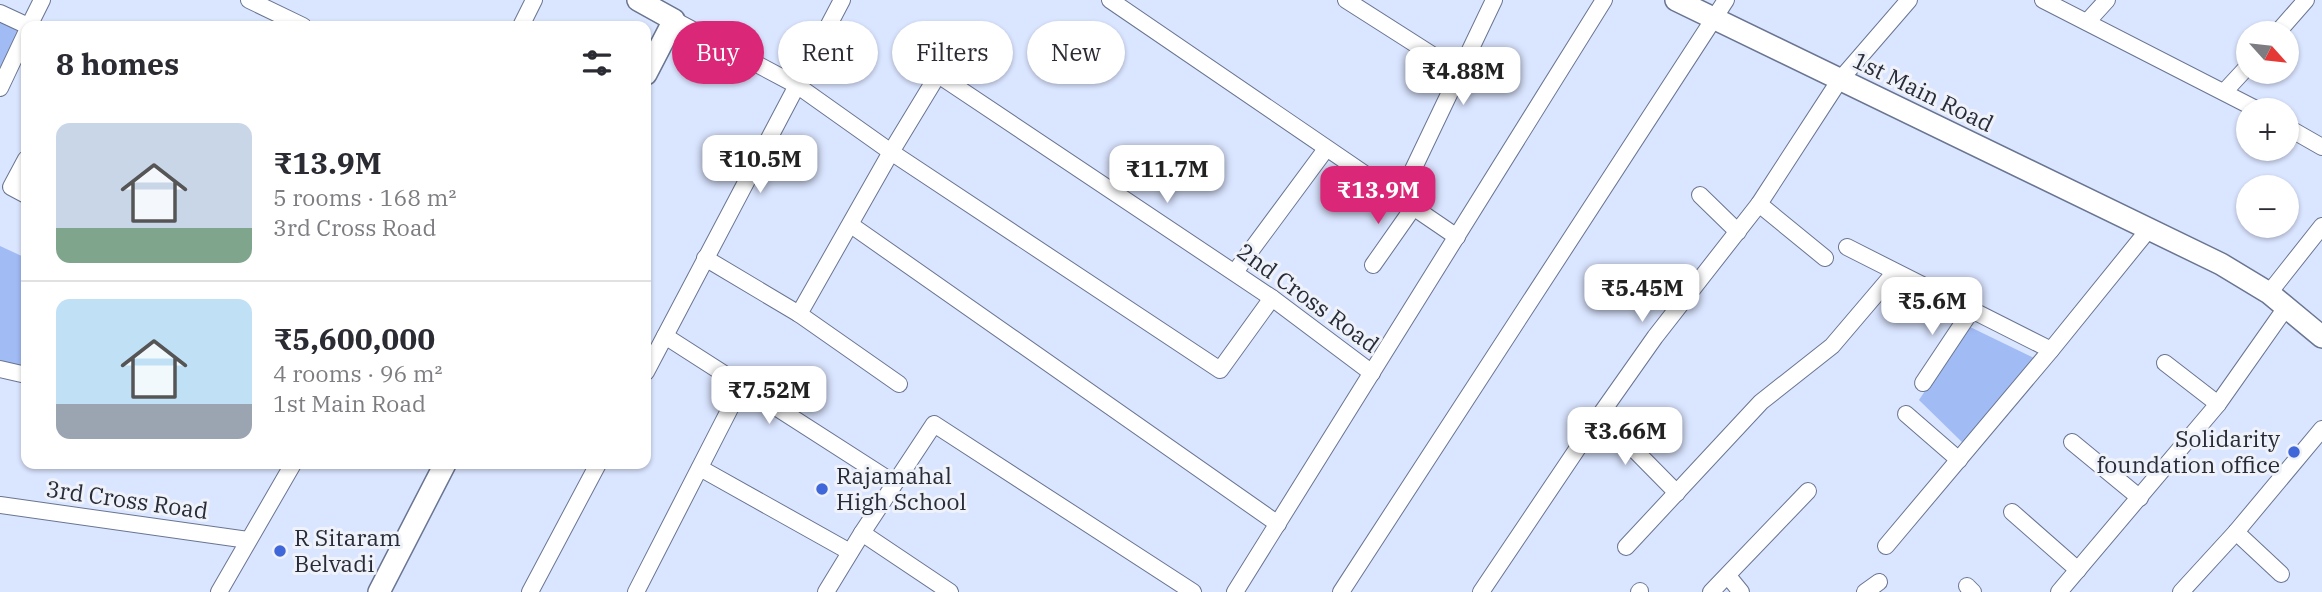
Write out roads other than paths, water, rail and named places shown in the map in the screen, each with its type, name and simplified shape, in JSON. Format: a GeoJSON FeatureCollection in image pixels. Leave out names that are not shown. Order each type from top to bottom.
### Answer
{"type":"FeatureCollection","features":[{"type":"Feature","properties":{"kind":"street"},"geometry":{"type":"LineString","coordinates":[[32,21],[42,0]]}},
{"type":"Feature","properties":{"kind":"street"},"geometry":{"type":"LineString","coordinates":[[249,0],[293,21]]}},
{"type":"Feature","properties":{"kind":"street"},"geometry":{"type":"LineString","coordinates":[[524,21],[534,0]]}},
{"type":"Feature","properties":{"kind":"street"},"geometry":{"type":"LineString","coordinates":[[638,0],[798,86],[891,152],[1220,370],[1272,298]]}},
{"type":"Feature","properties":{"kind":"street"},"geometry":{"type":"LineString","coordinates":[[651,363],[842,0]]}},
{"type":"Feature","properties":{"kind":"street"},"geometry":{"type":"LineString","coordinates":[[1110,0],[1457,236]]}},
{"type":"Feature","properties":{"kind":"street"},"geometry":{"type":"LineString","coordinates":[[1346,0],[1460,72]]}},
{"type":"Feature","properties":{"kind":"street"},"geometry":{"type":"LineString","coordinates":[[1373,265],[1406,203],[1460,72],[1494,0]]}},
{"type":"Feature","properties":{"kind":"street"},"geometry":{"type":"LineString","coordinates":[[1235,592],[1604,0]]}},
{"type":"Feature","properties":{"kind":"street","name":"1st Main Road"},"geometry":{"type":"LineString","coordinates":[[1676,0],[2221,264],[2287,306],[2322,337]]}},
{"type":"Feature","properties":{"kind":"street"},"geometry":{"type":"LineString","coordinates":[[1341,592],[1726,0]]}},
{"type":"Feature","properties":{"kind":"street"},"geometry":{"type":"LineString","coordinates":[[1482,592],[1655,337],[1759,204],[1839,80],[1909,0]]}},
{"type":"Feature","properties":{"kind":"street"},"geometry":{"type":"LineString","coordinates":[[2043,0],[2236,98]]}},
{"type":"Feature","properties":{"kind":"street"},"geometry":{"type":"LineString","coordinates":[[2087,22],[2107,0]]}},
{"type":"Feature","properties":{"kind":"street"},"geometry":{"type":"LineString","coordinates":[[2288,21],[2306,0]]}},
{"type":"Feature","properties":{"kind":"street"},"geometry":{"type":"LineString","coordinates":[[0,13],[21,22]]}},
{"type":"Feature","properties":{"kind":"street"},"geometry":{"type":"LineString","coordinates":[[651,64],[674,20]]}},
{"type":"Feature","properties":{"kind":"street"},"geometry":{"type":"LineString","coordinates":[[0,88],[21,44]]}},
{"type":"Feature","properties":{"kind":"street"},"geometry":{"type":"LineString","coordinates":[[2225,92],[2236,80]]}},
{"type":"Feature","properties":{"kind":"street"},"geometry":{"type":"LineString","coordinates":[[799,314],[931,84]]}},
{"type":"Feature","properties":{"kind":"street","name":"2nd Cross Road"},"geometry":{"type":"LineString","coordinates":[[952,84],[1235,272],[1372,373]]}},
{"type":"Feature","properties":{"kind":"street"},"geometry":{"type":"LineString","coordinates":[[2299,134],[2322,147]]}},
{"type":"Feature","properties":{"kind":"street"},"geometry":{"type":"LineString","coordinates":[[1235,272],[1326,149]]}},
{"type":"Feature","properties":{"kind":"street"},"geometry":{"type":"LineString","coordinates":[[21,168],[11,187],[21,192]]}},
{"type":"Feature","properties":{"kind":"street"},"geometry":{"type":"LineString","coordinates":[[1700,195],[1738,232]]}},
{"type":"Feature","properties":{"kind":"street"},"geometry":{"type":"LineString","coordinates":[[1759,204],[1825,258]]}},
{"type":"Feature","properties":{"kind":"street"},"geometry":{"type":"LineString","coordinates":[[851,225],[1278,524]]}},
{"type":"Feature","properties":{"kind":"street"},"geometry":{"type":"LineString","coordinates":[[2269,293],[2322,226]]}},
{"type":"Feature","properties":{"kind":"street"},"geometry":{"type":"LineString","coordinates":[[1886,546],[2051,351],[2149,229]]}},
{"type":"Feature","properties":{"kind":"street"},"geometry":{"type":"LineString","coordinates":[[1847,247],[2051,351]]}},
{"type":"Feature","properties":{"kind":"street"},"geometry":{"type":"LineString","coordinates":[[705,258],[799,314],[899,384]]}},
{"type":"Feature","properties":{"kind":"street"},"geometry":{"type":"LineString","coordinates":[[1626,547],[1761,402],[1832,346],[1895,272]]}},
{"type":"Feature","properties":{"kind":"street"},"geometry":{"type":"LineString","coordinates":[[2059,592],[2218,404],[2287,306]]}},
{"type":"Feature","properties":{"kind":"street"},"geometry":{"type":"LineString","coordinates":[[1923,383],[1972,311]]}},
{"type":"Feature","properties":{"kind":"street"},"geometry":{"type":"LineString","coordinates":[[665,336],[894,483]]}},
{"type":"Feature","properties":{"kind":"street"},"geometry":{"type":"LineString","coordinates":[[2165,363],[2218,404]]}},
{"type":"Feature","properties":{"kind":"street"},"geometry":{"type":"LineString","coordinates":[[0,369],[21,374]]}},
{"type":"Feature","properties":{"kind":"street"},"geometry":{"type":"LineString","coordinates":[[636,592],[741,387]]}},
{"type":"Feature","properties":{"kind":"street"},"geometry":{"type":"LineString","coordinates":[[1906,414],[1959,460]]}},
{"type":"Feature","properties":{"kind":"street"},"geometry":{"type":"LineString","coordinates":[[1600,415],[1677,493]]}},
{"type":"Feature","properties":{"kind":"street"},"geometry":{"type":"LineString","coordinates":[[826,592],[934,425],[1193,592]]}},
{"type":"Feature","properties":{"kind":"street"},"geometry":{"type":"LineString","coordinates":[[2180,592],[2236,532],[2322,429]]}},
{"type":"Feature","properties":{"kind":"street"},"geometry":{"type":"LineString","coordinates":[[2072,442],[2140,498]]}},
{"type":"Feature","properties":{"kind":"street"},"geometry":{"type":"LineString","coordinates":[[700,468],[850,552]]}},
{"type":"Feature","properties":{"kind":"street"},"geometry":{"type":"LineString","coordinates":[[219,592],[290,469]]}},
{"type":"Feature","properties":{"kind":"street"},"geometry":{"type":"LineString","coordinates":[[379,592],[442,469]]}},
{"type":"Feature","properties":{"kind":"street"},"geometry":{"type":"LineString","coordinates":[[530,592],[595,469]]}},
{"type":"Feature","properties":{"kind":"street"},"geometry":{"type":"LineString","coordinates":[[1711,592],[1808,491]]}},
{"type":"Feature","properties":{"kind":"street","name":"3rd Cross Road"},"geometry":{"type":"LineString","coordinates":[[0,505],[248,540]]}},
{"type":"Feature","properties":{"kind":"street"},"geometry":{"type":"LineString","coordinates":[[2012,512],[2078,570]]}},
{"type":"Feature","properties":{"kind":"street"},"geometry":{"type":"LineString","coordinates":[[2236,532],[2281,573]]}},
{"type":"Feature","properties":{"kind":"street"},"geometry":{"type":"LineString","coordinates":[[862,533],[950,592]]}},
{"type":"Feature","properties":{"kind":"street"},"geometry":{"type":"LineString","coordinates":[[1728,576],[1741,592]]}},
{"type":"Feature","properties":{"kind":"place","name":"Solidarity foundation office"},"geometry":{"type":"Point","coordinates":[2294,452]}},
{"type":"Feature","properties":{"kind":"place","name":"Rajamahal High School"},"geometry":{"type":"Point","coordinates":[822,489]}},
{"type":"Feature","properties":{"kind":"place","name":"R Sitaram Belvadi"},"geometry":{"type":"Point","coordinates":[280,551]}}]}
